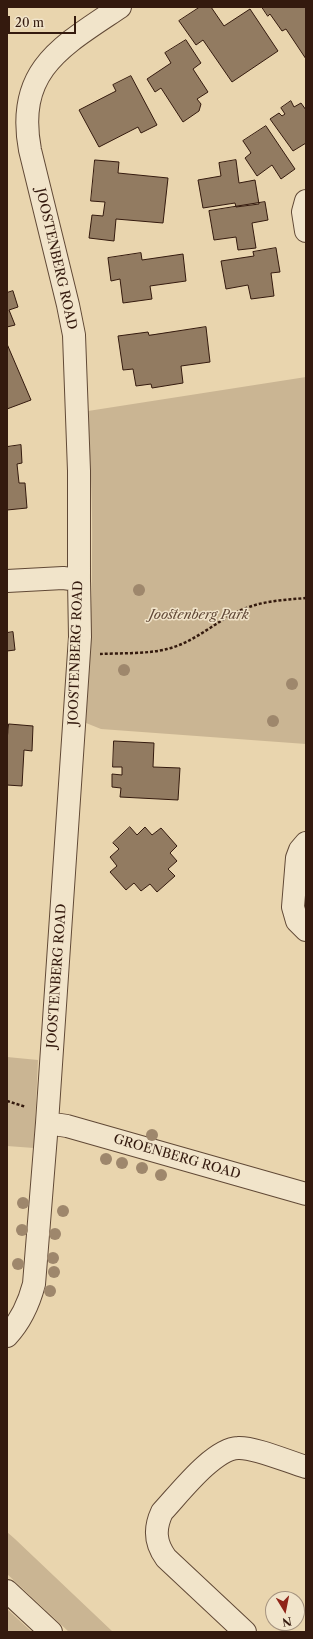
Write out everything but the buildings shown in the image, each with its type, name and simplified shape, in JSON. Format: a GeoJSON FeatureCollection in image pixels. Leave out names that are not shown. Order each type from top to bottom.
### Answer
{"type":"FeatureCollection","features":[{"type":"Feature","properties":{"kind":"street","name":"JOOSTENBERG ROAD"},"geometry":{"type":"LineString","coordinates":[[7,1336],[21,1318],[29,1302],[34,1284],[47,1123],[78,652],[79,472],[74,335],[30,150],[27,133],[27,116],[35,83],[44,67],[55,53],[69,41],[120,7]]}},
{"type":"Feature","properties":{"kind":"street"},"geometry":{"type":"LineString","coordinates":[[306,201],[303,216],[306,231]]}},
{"type":"Feature","properties":{"kind":"street"},"geometry":{"type":"LineString","coordinates":[[7,581],[63,578],[79,580]]}},
{"type":"Feature","properties":{"kind":"street"},"geometry":{"type":"LineString","coordinates":[[306,843],[300,850],[297,858],[293,907],[297,920],[306,930]]}},
{"type":"Feature","properties":{"kind":"street","name":"GROENBERG ROAD"},"geometry":{"type":"LineString","coordinates":[[47,1123],[67,1126],[306,1194]]}},
{"type":"Feature","properties":{"kind":"street"},"geometry":{"type":"LineString","coordinates":[[245,1632],[166,1558],[157,1542],[156,1532],[158,1522],[162,1512],[210,1461],[222,1452],[230,1449],[246,1448],[306,1467]]}},
{"type":"Feature","properties":{"kind":"street"},"geometry":{"type":"LineString","coordinates":[[7,1591],[51,1632]]}},
{"type":"Feature","properties":{"kind":"path"},"geometry":{"type":"LineString","coordinates":[[78,652],[101,654],[167,649],[181,644],[237,612],[253,605],[278,600],[306,598]]}},
{"type":"Feature","properties":{"kind":"green space","name":"Joostenberg Park"},"geometry":{"type":"Polygon","coordinates":[[[306,377],[306,744],[101,729],[86,723],[91,617],[92,535],[88,411],[306,377]]]}},
{"type":"Feature","properties":{"kind":"green space"},"geometry":{"type":"Polygon","coordinates":[[[7,1057],[38,1060],[34,1148],[7,1146],[7,1057]]]}},
{"type":"Feature","properties":{"kind":"green space"},"geometry":{"type":"Polygon","coordinates":[[[7,1532],[113,1632],[69,1632],[7,1574],[7,1532]]]}},
{"type":"Feature","properties":{"kind":"green space"},"geometry":{"type":"Polygon","coordinates":[[[7,1609],[32,1632],[7,1632],[7,1609]]]}}]}
